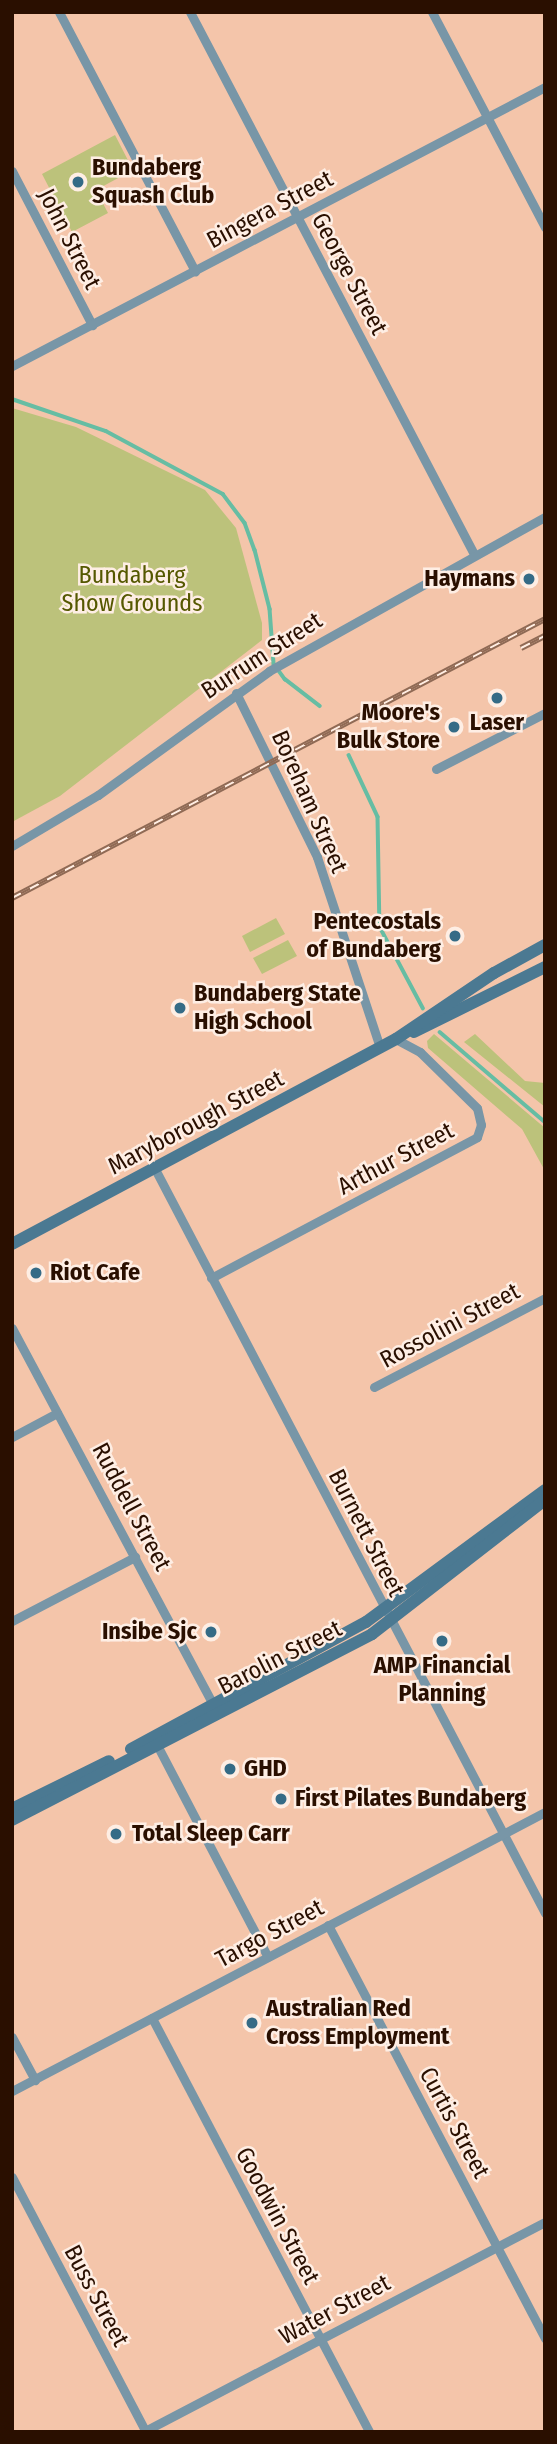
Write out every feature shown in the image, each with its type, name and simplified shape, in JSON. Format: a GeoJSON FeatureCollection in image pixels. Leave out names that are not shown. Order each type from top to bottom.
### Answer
{"type":"FeatureCollection","features":[{"type":"Feature","properties":{"kind":"main road","name":"Maryborough Street"},"geometry":{"type":"LineString","coordinates":[[398,1039],[494,973],[545,945]]}},
{"type":"Feature","properties":{"kind":"main road","name":"Maryborough Street"},"geometry":{"type":"LineString","coordinates":[[12,1244],[380,1048],[427,1028],[545,967]]}},
{"type":"Feature","properties":{"kind":"main road","name":"Barolin Street"},"geometry":{"type":"LineString","coordinates":[[12,1809],[388,1615],[545,1490]]}},
{"type":"Feature","properties":{"kind":"main road","name":"Barolin Street"},"geometry":{"type":"LineString","coordinates":[[12,1821],[157,1745],[388,1615],[545,1500]]}},
{"type":"Feature","properties":{"kind":"street"},"geometry":{"type":"LineString","coordinates":[[60,12],[195,271]]}},
{"type":"Feature","properties":{"kind":"street","name":"George Street"},"geometry":{"type":"LineString","coordinates":[[190,12],[474,554]]}},
{"type":"Feature","properties":{"kind":"street"},"geometry":{"type":"LineString","coordinates":[[432,12],[545,227]]}},
{"type":"Feature","properties":{"kind":"street","name":"Bingera Street"},"geometry":{"type":"LineString","coordinates":[[12,366],[545,86]]}},
{"type":"Feature","properties":{"kind":"street","name":"John Street"},"geometry":{"type":"LineString","coordinates":[[12,171],[92,325]]}},
{"type":"Feature","properties":{"kind":"street","name":"Burrum Street"},"geometry":{"type":"LineString","coordinates":[[12,846],[98,795],[269,671],[474,554],[545,517]]}},
{"type":"Feature","properties":{"kind":"street","name":"Boreham Street"},"geometry":{"type":"LineString","coordinates":[[236,693],[317,857],[380,1048]]}},
{"type":"Feature","properties":{"kind":"street"},"geometry":{"type":"LineString","coordinates":[[436,769],[545,713]]}},
{"type":"Feature","properties":{"kind":"street","name":"Arthur Street"},"geometry":{"type":"LineString","coordinates":[[211,1279],[477,1137],[481,1125],[477,1108],[420,1052],[398,1039]]}},
{"type":"Feature","properties":{"kind":"street","name":"Burnett Street"},"geometry":{"type":"LineString","coordinates":[[155,1169],[545,1913]]}},
{"type":"Feature","properties":{"kind":"street","name":"Rossolini Street"},"geometry":{"type":"LineString","coordinates":[[374,1387],[545,1298]]}},
{"type":"Feature","properties":{"kind":"street","name":"Ruddell Street"},"geometry":{"type":"LineString","coordinates":[[12,1328],[213,1705]]}},
{"type":"Feature","properties":{"kind":"street"},"geometry":{"type":"LineString","coordinates":[[12,1437],[57,1413]]}},
{"type":"Feature","properties":{"kind":"street"},"geometry":{"type":"LineString","coordinates":[[12,1621],[135,1557]]}},
{"type":"Feature","properties":{"kind":"street"},"geometry":{"type":"LineString","coordinates":[[157,1745],[268,1957]]}},
{"type":"Feature","properties":{"kind":"street","name":"Targo Street"},"geometry":{"type":"LineString","coordinates":[[12,2091],[545,1812]]}},
{"type":"Feature","properties":{"kind":"street","name":"Curtis Street"},"geometry":{"type":"LineString","coordinates":[[328,1925],[545,2339]]}},
{"type":"Feature","properties":{"kind":"street","name":"Goodwin Street"},"geometry":{"type":"LineString","coordinates":[[152,2018],[369,2432]]}},
{"type":"Feature","properties":{"kind":"street"},"geometry":{"type":"LineString","coordinates":[[12,2037],[35,2080]]}},
{"type":"Feature","properties":{"kind":"street","name":"Buss Street"},"geometry":{"type":"LineString","coordinates":[[12,2177],[145,2431]]}},
{"type":"Feature","properties":{"kind":"street","name":"Water Street"},"geometry":{"type":"LineString","coordinates":[[145,2431],[545,2222]]}},
{"type":"Feature","properties":{"kind":"green space"},"geometry":{"type":"Polygon","coordinates":[[[115,135],[133,170],[96,190],[108,213],[72,232],[42,174],[115,135]]]}},
{"type":"Feature","properties":{"kind":"green space","name":"Bundaberg Show Grounds"},"geometry":{"type":"Polygon","coordinates":[[[12,408],[76,427],[205,490],[236,528],[262,623],[262,640],[60,796],[12,822],[12,408]]]}},
{"type":"Feature","properties":{"kind":"green space"},"geometry":{"type":"Polygon","coordinates":[[[276,918],[285,934],[250,952],[242,936],[276,918]]]}},
{"type":"Feature","properties":{"kind":"green space"},"geometry":{"type":"Polygon","coordinates":[[[288,940],[297,956],[262,974],[253,958],[288,940]]]}},
{"type":"Feature","properties":{"kind":"green space"},"geometry":{"type":"Polygon","coordinates":[[[434,1034],[545,1128],[545,1171],[522,1129],[428,1048],[427,1041],[434,1034]]]}},
{"type":"Feature","properties":{"kind":"green space"},"geometry":{"type":"Polygon","coordinates":[[[475,1034],[525,1081],[545,1083],[545,1107],[464,1042],[475,1034]]]}},
{"type":"Feature","properties":{"kind":"waterway"},"geometry":{"type":"LineString","coordinates":[[12,399],[106,431],[223,494],[245,523],[255,550],[270,609],[274,664],[285,679],[320,706]]}},
{"type":"Feature","properties":{"kind":"waterway"},"geometry":{"type":"LineString","coordinates":[[349,755],[378,817],[380,927],[423,1008]]}},
{"type":"Feature","properties":{"kind":"waterway"},"geometry":{"type":"LineString","coordinates":[[440,1032],[545,1122]]}},
{"type":"Feature","properties":{"kind":"railway"},"geometry":{"type":"LineString","coordinates":[[12,898],[545,619]]}},
{"type":"Feature","properties":{"kind":"railway"},"geometry":{"type":"LineString","coordinates":[[521,648],[545,636]]}},
{"type":"Feature","properties":{"kind":"place","name":"Bundaberg Squash Club"},"geometry":{"type":"Point","coordinates":[78,182]}},
{"type":"Feature","properties":{"kind":"place","name":"Haymans"},"geometry":{"type":"Point","coordinates":[529,579]}},
{"type":"Feature","properties":{"kind":"place","name":"Laser"},"geometry":{"type":"Point","coordinates":[497,698]}},
{"type":"Feature","properties":{"kind":"place","name":"Moore's Bulk Store"},"geometry":{"type":"Point","coordinates":[454,727]}},
{"type":"Feature","properties":{"kind":"place","name":"Pentecostals of Bundaberg"},"geometry":{"type":"Point","coordinates":[455,936]}},
{"type":"Feature","properties":{"kind":"place","name":"Bundaberg State High School"},"geometry":{"type":"Point","coordinates":[180,1008]}},
{"type":"Feature","properties":{"kind":"place","name":"Riot Cafe"},"geometry":{"type":"Point","coordinates":[36,1273]}},
{"type":"Feature","properties":{"kind":"place","name":"Insibe Sjc"},"geometry":{"type":"Point","coordinates":[211,1632]}},
{"type":"Feature","properties":{"kind":"place","name":"AMP Financial Planning"},"geometry":{"type":"Point","coordinates":[442,1641]}},
{"type":"Feature","properties":{"kind":"place","name":"GHD"},"geometry":{"type":"Point","coordinates":[230,1769]}},
{"type":"Feature","properties":{"kind":"place","name":"First Pilates Bundaberg"},"geometry":{"type":"Point","coordinates":[281,1799]}},
{"type":"Feature","properties":{"kind":"place","name":"Total Sleep Carr"},"geometry":{"type":"Point","coordinates":[116,1834]}},
{"type":"Feature","properties":{"kind":"place","name":"Australian Red Cross Employment"},"geometry":{"type":"Point","coordinates":[252,2023]}}]}
